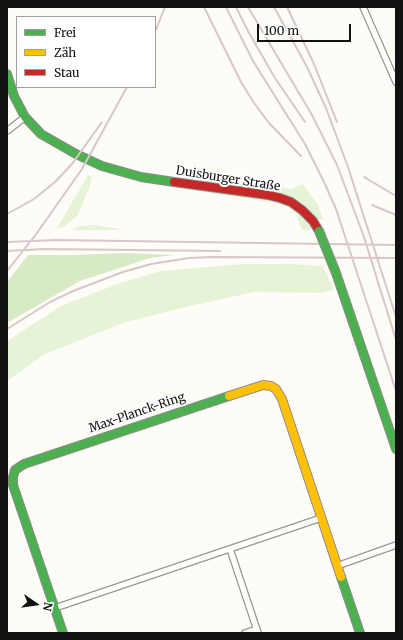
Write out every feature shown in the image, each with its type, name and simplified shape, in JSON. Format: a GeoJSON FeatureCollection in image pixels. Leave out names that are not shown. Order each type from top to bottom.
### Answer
{"type":"FeatureCollection","features":[{"type":"Feature","properties":{"kind":"street"},"geometry":{"type":"LineString","coordinates":[[363,7],[396,82]]}},
{"type":"Feature","properties":{"kind":"street","name":"Duisburger Straße"},"geometry":{"type":"LineString","coordinates":[[7,74],[14,96],[25,118],[41,134],[102,166],[141,177],[268,195],[291,202],[302,210],[320,230],[396,449]]}},
{"type":"Feature","properties":{"kind":"street"},"geometry":{"type":"LineString","coordinates":[[7,131],[25,118]]}},
{"type":"Feature","properties":{"kind":"street","name":"Max-Planck-Ring"},"geometry":{"type":"LineString","coordinates":[[63,633],[13,485],[12,479],[17,468],[24,464],[260,385],[269,385],[276,389],[282,400],[360,633]]}},
{"type":"Feature","properties":{"kind":"street"},"geometry":{"type":"LineString","coordinates":[[54,608],[321,518]]}},
{"type":"Feature","properties":{"kind":"street"},"geometry":{"type":"LineString","coordinates":[[337,566],[396,545]]}},
{"type":"Feature","properties":{"kind":"street"},"geometry":{"type":"LineString","coordinates":[[230,549],[258,631],[245,633]]}},
{"type":"Feature","properties":{"kind":"green space"},"geometry":{"type":"Polygon","coordinates":[[[114,171],[257,192],[257,184],[292,189],[303,184],[318,205],[323,219],[316,221],[321,230],[302,230],[296,214],[287,206],[184,189],[113,175],[114,171]]]}},
{"type":"Feature","properties":{"kind":"green space"},"geometry":{"type":"Polygon","coordinates":[[[88,175],[92,177],[89,189],[77,216],[64,227],[57,228],[88,175]]]}},
{"type":"Feature","properties":{"kind":"green space"},"geometry":{"type":"Polygon","coordinates":[[[95,225],[125,230],[72,230],[80,226],[95,225]]]}},
{"type":"Feature","properties":{"kind":"green space"},"geometry":{"type":"Polygon","coordinates":[[[125,253],[174,255],[150,258],[80,281],[7,323],[7,282],[28,255],[125,253]]]}},
{"type":"Feature","properties":{"kind":"green space"},"geometry":{"type":"Polygon","coordinates":[[[243,264],[323,266],[334,290],[320,293],[254,292],[123,323],[43,355],[7,381],[7,341],[61,306],[120,283],[161,271],[243,264]]]}},
{"type":"Feature","properties":{"kind":"railway"},"geometry":{"type":"LineString","coordinates":[[156,30],[165,7]]}},
{"type":"Feature","properties":{"kind":"railway"},"geometry":{"type":"LineString","coordinates":[[204,7],[241,82],[254,103],[269,123],[301,156]]}},
{"type":"Feature","properties":{"kind":"railway"},"geometry":{"type":"LineString","coordinates":[[226,7],[253,61],[305,144],[336,209],[396,391]]}},
{"type":"Feature","properties":{"kind":"railway"},"geometry":{"type":"LineString","coordinates":[[236,7],[275,78],[305,122]]}},
{"type":"Feature","properties":{"kind":"railway"},"geometry":{"type":"LineString","coordinates":[[248,7],[312,115],[337,165],[364,237],[396,340]]}},
{"type":"Feature","properties":{"kind":"railway"},"geometry":{"type":"LineString","coordinates":[[274,7],[307,67],[326,108],[348,167],[396,317]]}},
{"type":"Feature","properties":{"kind":"railway"},"geometry":{"type":"LineString","coordinates":[[287,7],[314,64],[337,122]]}},
{"type":"Feature","properties":{"kind":"railway"},"geometry":{"type":"LineString","coordinates":[[7,271],[37,233],[82,169],[126,88]]}},
{"type":"Feature","properties":{"kind":"railway"},"geometry":{"type":"LineString","coordinates":[[7,214],[34,199],[55,182],[72,164],[102,122]]}},
{"type":"Feature","properties":{"kind":"railway"},"geometry":{"type":"LineString","coordinates":[[364,177],[396,196]]}},
{"type":"Feature","properties":{"kind":"railway"},"geometry":{"type":"LineString","coordinates":[[372,205],[396,215]]}},
{"type":"Feature","properties":{"kind":"railway"},"geometry":{"type":"LineString","coordinates":[[7,242],[56,240],[396,245]]}},
{"type":"Feature","properties":{"kind":"railway"},"geometry":{"type":"LineString","coordinates":[[7,251],[44,249],[220,251]]}},
{"type":"Feature","properties":{"kind":"railway"},"geometry":{"type":"LineString","coordinates":[[7,329],[50,302],[73,291],[123,272],[151,264],[189,258],[210,257],[396,258]]}},
{"type":"Feature","properties":{"kind":"traffic: fast"},"geometry":{"type":"LineString","coordinates":[[7,74],[14,96],[25,117],[41,134],[76,154],[102,166],[141,177],[174,182]]}},
{"type":"Feature","properties":{"kind":"traffic: fast"},"geometry":{"type":"LineString","coordinates":[[319,231],[336,273]]}},
{"type":"Feature","properties":{"kind":"traffic: fast"},"geometry":{"type":"LineString","coordinates":[[336,273],[396,449]]}},
{"type":"Feature","properties":{"kind":"traffic: fast"},"geometry":{"type":"LineString","coordinates":[[63,633],[13,485],[15,470],[24,464],[229,396]]}},
{"type":"Feature","properties":{"kind":"traffic: fast"},"geometry":{"type":"LineString","coordinates":[[341,577],[360,633]]}},
{"type":"Feature","properties":{"kind":"traffic: slow"},"geometry":{"type":"LineString","coordinates":[[229,396],[263,385],[271,386],[276,389],[282,399],[341,577]]}},
{"type":"Feature","properties":{"kind":"traffic: jam"},"geometry":{"type":"LineString","coordinates":[[174,182],[280,198],[291,202],[302,210],[313,221],[319,231]]}}]}
